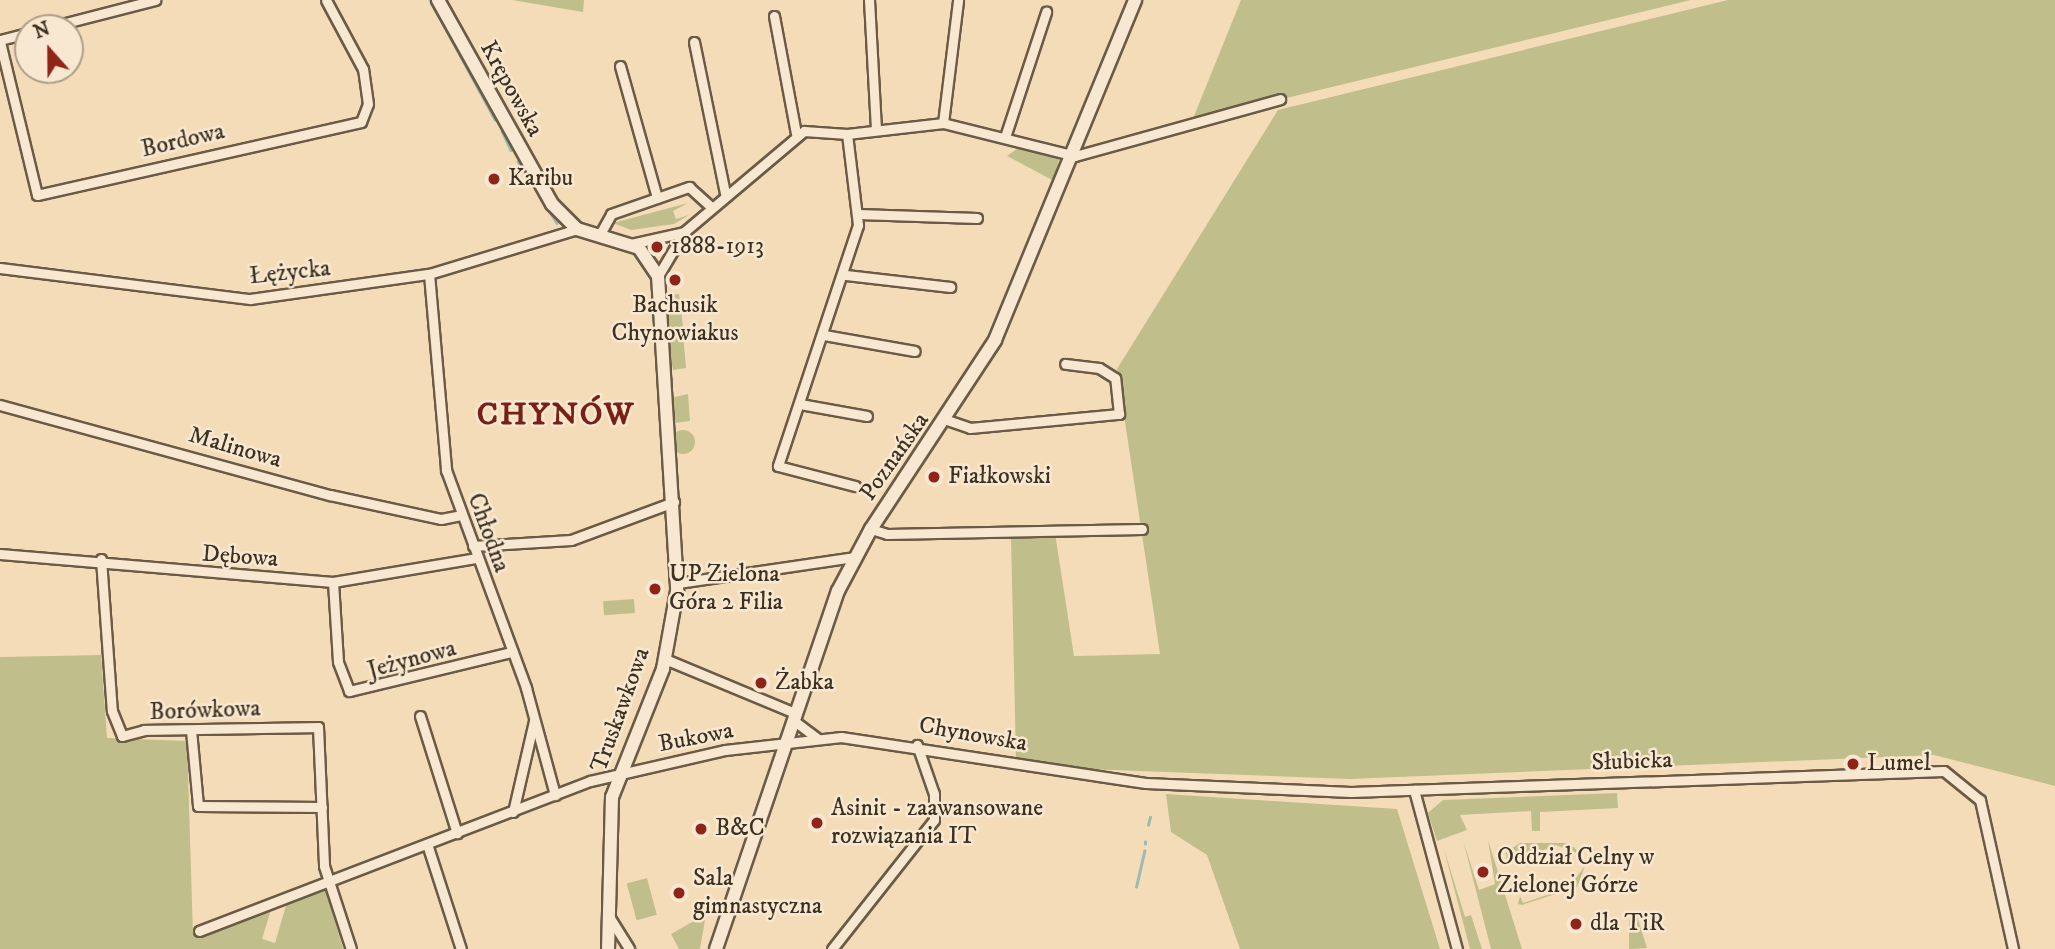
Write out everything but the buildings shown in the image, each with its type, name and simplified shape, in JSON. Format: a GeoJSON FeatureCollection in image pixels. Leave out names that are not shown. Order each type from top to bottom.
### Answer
{"type":"FeatureCollection","features":[{"type":"Feature","properties":{"kind":"street"},"geometry":{"type":"LineString","coordinates":[[84,18],[155,0]]}},
{"type":"Feature","properties":{"kind":"street","name":"Bordowa"},"geometry":{"type":"LineString","coordinates":[[0,41],[37,195],[361,122],[368,104],[363,69],[326,0]]}},
{"type":"Feature","properties":{"kind":"street","name":"Krępowska"},"geometry":{"type":"LineString","coordinates":[[438,0],[547,195],[577,229]]}},
{"type":"Feature","properties":{"kind":"street"},"geometry":{"type":"LineString","coordinates":[[869,0],[876,129]]}},
{"type":"Feature","properties":{"kind":"street"},"geometry":{"type":"LineString","coordinates":[[943,123],[958,0]]}},
{"type":"Feature","properties":{"kind":"street","name":"Poznańska"},"geometry":{"type":"LineString","coordinates":[[716,949],[794,717],[855,557],[871,529],[947,420],[1016,298],[1075,156],[1135,0]]}},
{"type":"Feature","properties":{"kind":"street"},"geometry":{"type":"LineString","coordinates":[[1005,137],[1046,12]]}},
{"type":"Feature","properties":{"kind":"street"},"geometry":{"type":"LineString","coordinates":[[774,16],[796,134]]}},
{"type":"Feature","properties":{"kind":"street"},"geometry":{"type":"LineString","coordinates":[[694,42],[726,193]]}},
{"type":"Feature","properties":{"kind":"street"},"geometry":{"type":"LineString","coordinates":[[620,66],[657,198]]}},
{"type":"Feature","properties":{"kind":"street"},"geometry":{"type":"LineString","coordinates":[[657,276],[684,232],[796,134],[847,134],[943,123],[1075,156],[1280,99]]}},
{"type":"Feature","properties":{"kind":"street"},"geometry":{"type":"LineString","coordinates":[[847,134],[858,214],[846,275],[778,466],[855,486]]}},
{"type":"Feature","properties":{"kind":"street"},"geometry":{"type":"LineString","coordinates":[[599,236],[611,214],[696,187],[711,207]]}},
{"type":"Feature","properties":{"kind":"street"},"geometry":{"type":"LineString","coordinates":[[858,214],[977,218]]}},
{"type":"Feature","properties":{"kind":"street"},"geometry":{"type":"LineString","coordinates":[[577,229],[631,244],[648,256],[657,276]]}},
{"type":"Feature","properties":{"kind":"street","name":"Łężycka"},"geometry":{"type":"LineString","coordinates":[[0,268],[250,299],[429,274],[577,229]]}},
{"type":"Feature","properties":{"kind":"street"},"geometry":{"type":"LineString","coordinates":[[631,244],[684,232]]}},
{"type":"Feature","properties":{"kind":"street","name":"Chłodna"},"geometry":{"type":"LineString","coordinates":[[429,274],[441,446],[461,515],[535,720],[555,795]]}},
{"type":"Feature","properties":{"kind":"street"},"geometry":{"type":"LineString","coordinates":[[846,275],[950,287]]}},
{"type":"Feature","properties":{"kind":"street","name":"Truskawkowa"},"geometry":{"type":"LineString","coordinates":[[608,949],[610,813],[620,774],[665,659],[678,583],[657,276]]}},
{"type":"Feature","properties":{"kind":"street"},"geometry":{"type":"LineString","coordinates":[[824,335],[915,351]]}},
{"type":"Feature","properties":{"kind":"street"},"geometry":{"type":"LineString","coordinates":[[947,420],[970,428],[1119,414],[1115,378],[1099,368],[1065,364]]}},
{"type":"Feature","properties":{"kind":"street"},"geometry":{"type":"LineString","coordinates":[[800,404],[867,416]]}},
{"type":"Feature","properties":{"kind":"street","name":"Malinowa"},"geometry":{"type":"LineString","coordinates":[[0,405],[330,495],[441,519],[461,515]]}},
{"type":"Feature","properties":{"kind":"street"},"geometry":{"type":"LineString","coordinates":[[473,546],[548,544],[643,515],[674,502]]}},
{"type":"Feature","properties":{"kind":"street"},"geometry":{"type":"LineString","coordinates":[[871,529],[900,534],[1142,529]]}},
{"type":"Feature","properties":{"kind":"street","name":"Dębowa"},"geometry":{"type":"LineString","coordinates":[[0,554],[101,559],[223,577],[333,582],[477,558]]}},
{"type":"Feature","properties":{"kind":"street"},"geometry":{"type":"LineString","coordinates":[[678,583],[855,557]]}},
{"type":"Feature","properties":{"kind":"street","name":"Borówkowa"},"geometry":{"type":"LineString","coordinates":[[101,559],[116,728],[131,736],[144,730],[318,727],[321,807],[328,877],[351,949]]}},
{"type":"Feature","properties":{"kind":"street","name":"Jeżynowa"},"geometry":{"type":"LineString","coordinates":[[333,582],[338,662],[349,691],[512,652]]}},
{"type":"Feature","properties":{"kind":"street"},"geometry":{"type":"LineString","coordinates":[[665,659],[794,717],[817,738]]}},
{"type":"Feature","properties":{"kind":"street"},"geometry":{"type":"LineString","coordinates":[[420,716],[457,833]]}},
{"type":"Feature","properties":{"kind":"street"},"geometry":{"type":"LineString","coordinates":[[513,812],[535,720]]}},
{"type":"Feature","properties":{"kind":"street"},"geometry":{"type":"LineString","coordinates":[[191,730],[198,806],[321,807]]}},
{"type":"Feature","properties":{"kind":"street","name":"Chynowska"},"geometry":{"type":"LineString","coordinates":[[785,743],[817,738],[917,745],[1122,780]]}},
{"type":"Feature","properties":{"kind":"street","name":"Bukowa"},"geometry":{"type":"LineString","coordinates":[[199,931],[328,877],[428,847],[555,795],[620,774],[785,743]]}},
{"type":"Feature","properties":{"kind":"street"},"geometry":{"type":"LineString","coordinates":[[832,949],[934,820],[934,794],[917,745]]}},
{"type":"Feature","properties":{"kind":"street","name":"Słubicka"},"geometry":{"type":"LineString","coordinates":[[1122,780],[1414,790],[1944,771],[1980,800],[2013,949]]}},
{"type":"Feature","properties":{"kind":"street"},"geometry":{"type":"LineString","coordinates":[[1414,790],[1457,949]]}},
{"type":"Feature","properties":{"kind":"street"},"geometry":{"type":"LineString","coordinates":[[428,847],[461,949]]}},
{"type":"Feature","properties":{"kind":"street"},"geometry":{"type":"LineString","coordinates":[[610,918],[629,949]]}},
{"type":"Feature","properties":{"kind":"shaded area"},"geometry":{"type":"Polygon","coordinates":[[[512,0],[584,0],[583,12],[512,0]]]}},
{"type":"Feature","properties":{"kind":"shaded area"},"geometry":{"type":"Polygon","coordinates":[[[1241,0],[1691,0],[1192,121],[1241,0]]]}},
{"type":"Feature","properties":{"kind":"shaded area"},"geometry":{"type":"Polygon","coordinates":[[[1728,0],[2055,0],[2055,786],[1934,755],[1350,779],[1086,769],[1016,760],[1011,537],[1055,533],[1074,656],[1160,654],[1117,369],[1278,110],[1728,0]]]}},
{"type":"Feature","properties":{"kind":"shaded area"},"geometry":{"type":"Polygon","coordinates":[[[1021,146],[1059,159],[1054,181],[1007,156],[1021,146]]]}},
{"type":"Feature","properties":{"kind":"shaded area"},"geometry":{"type":"Polygon","coordinates":[[[688,203],[673,211],[676,219],[689,215],[674,224],[631,230],[613,223],[688,203]]]}},
{"type":"Feature","properties":{"kind":"shaded area"},"geometry":{"type":"Polygon","coordinates":[[[679,294],[683,328],[668,330],[664,296],[679,294]]]}},
{"type":"Feature","properties":{"kind":"shaded area"},"geometry":{"type":"Polygon","coordinates":[[[683,333],[686,368],[673,370],[667,335],[683,333]]]}},
{"type":"Feature","properties":{"kind":"shaded area"},"geometry":{"type":"Polygon","coordinates":[[[688,394],[690,421],[675,423],[671,398],[688,394]]]}},
{"type":"Feature","properties":{"kind":"shaded area"},"geometry":{"type":"Polygon","coordinates":[[[683,430],[691,434],[695,442],[691,450],[683,454],[675,450],[671,442],[675,434],[683,430]]]}},
{"type":"Feature","properties":{"kind":"shaded area"},"geometry":{"type":"Polygon","coordinates":[[[634,599],[635,613],[604,615],[603,601],[634,599]]]}},
{"type":"Feature","properties":{"kind":"shaded area"},"geometry":{"type":"Polygon","coordinates":[[[101,655],[107,738],[187,741],[193,934],[274,900],[262,939],[275,943],[288,899],[324,884],[343,949],[0,949],[0,657],[101,655]]]}},
{"type":"Feature","properties":{"kind":"shaded area"},"geometry":{"type":"Polygon","coordinates":[[[1617,793],[1618,808],[1540,812],[1540,831],[1532,831],[1531,811],[1460,815],[1467,830],[1437,841],[1428,813],[1443,800],[1617,793]]]}},
{"type":"Feature","properties":{"kind":"shaded area"},"geometry":{"type":"Polygon","coordinates":[[[1166,794],[1397,809],[1440,949],[1240,949],[1207,855],[1171,832],[1166,794]]]}},
{"type":"Feature","properties":{"kind":"shaded area"},"geometry":{"type":"Polygon","coordinates":[[[1463,840],[1479,890],[1495,884],[1488,840],[1522,949],[1491,949],[1463,840]]]}},
{"type":"Feature","properties":{"kind":"shaded area"},"geometry":{"type":"Polygon","coordinates":[[[1520,843],[1569,843],[1582,855],[1556,845],[1507,865],[1506,852],[1520,843]]]}},
{"type":"Feature","properties":{"kind":"shaded area"},"geometry":{"type":"Polygon","coordinates":[[[1443,846],[1465,917],[1471,915],[1482,949],[1470,949],[1443,846]]]}},
{"type":"Feature","properties":{"kind":"shaded area"},"geometry":{"type":"Polygon","coordinates":[[[1585,866],[1577,887],[1522,905],[1518,904],[1520,896],[1523,903],[1568,888],[1585,866]]]}},
{"type":"Feature","properties":{"kind":"shaded area"},"geometry":{"type":"Polygon","coordinates":[[[647,878],[657,915],[637,920],[627,883],[647,878]]]}},
{"type":"Feature","properties":{"kind":"shaded area"},"geometry":{"type":"Polygon","coordinates":[[[1636,913],[1647,948],[1629,949],[1629,921],[1636,913]]]}},
{"type":"Feature","properties":{"kind":"shaded area"},"geometry":{"type":"Polygon","coordinates":[[[706,914],[700,949],[679,949],[671,934],[706,914]]]}},
{"type":"Feature","properties":{"kind":"waterway"},"geometry":{"type":"LineString","coordinates":[[430,0],[495,119]]}},
{"type":"Feature","properties":{"kind":"waterway"},"geometry":{"type":"LineString","coordinates":[[502,131],[511,150]]}},
{"type":"Feature","properties":{"kind":"waterway"},"geometry":{"type":"LineString","coordinates":[[518,161],[557,223]]}},
{"type":"Feature","properties":{"kind":"waterway"},"geometry":{"type":"LineString","coordinates":[[1148,825],[1150,817]]}},
{"type":"Feature","properties":{"kind":"waterway"},"geometry":{"type":"LineString","coordinates":[[1136,887],[1144,851]]}},
{"type":"Feature","properties":{"kind":"place","name":"Karibu"},"geometry":{"type":"Point","coordinates":[494,179]}},
{"type":"Feature","properties":{"kind":"place","name":"1888-1913"},"geometry":{"type":"Point","coordinates":[657,247]}},
{"type":"Feature","properties":{"kind":"place","name":"Bachusik Chynowiakus"},"geometry":{"type":"Point","coordinates":[675,280]}},
{"type":"Feature","properties":{"kind":"place","name":"Fiałkowski"},"geometry":{"type":"Point","coordinates":[934,477]}},
{"type":"Feature","properties":{"kind":"place","name":"UP Zielona Góra 2 Filia"},"geometry":{"type":"Point","coordinates":[655,589]}},
{"type":"Feature","properties":{"kind":"place","name":"Żabka"},"geometry":{"type":"Point","coordinates":[761,683]}},
{"type":"Feature","properties":{"kind":"place","name":"Lumel"},"geometry":{"type":"Point","coordinates":[1853,764]}},
{"type":"Feature","properties":{"kind":"place","name":"Asinit - zaawansowane rozwiązania IT"},"geometry":{"type":"Point","coordinates":[817,823]}},
{"type":"Feature","properties":{"kind":"place","name":"B&C"},"geometry":{"type":"Point","coordinates":[701,829]}},
{"type":"Feature","properties":{"kind":"place","name":"Oddział Celny w Zielonej Górze"},"geometry":{"type":"Point","coordinates":[1483,872]}},
{"type":"Feature","properties":{"kind":"place","name":"Sala gimnastyczna"},"geometry":{"type":"Point","coordinates":[679,893]}},
{"type":"Feature","properties":{"kind":"place","name":"dla TiR"},"geometry":{"type":"Point","coordinates":[1576,924]}},
{"type":"Feature","properties":{"kind":"district","name":"CHYNÓW"},"geometry":{"type":"Point","coordinates":[556,415]}}]}
